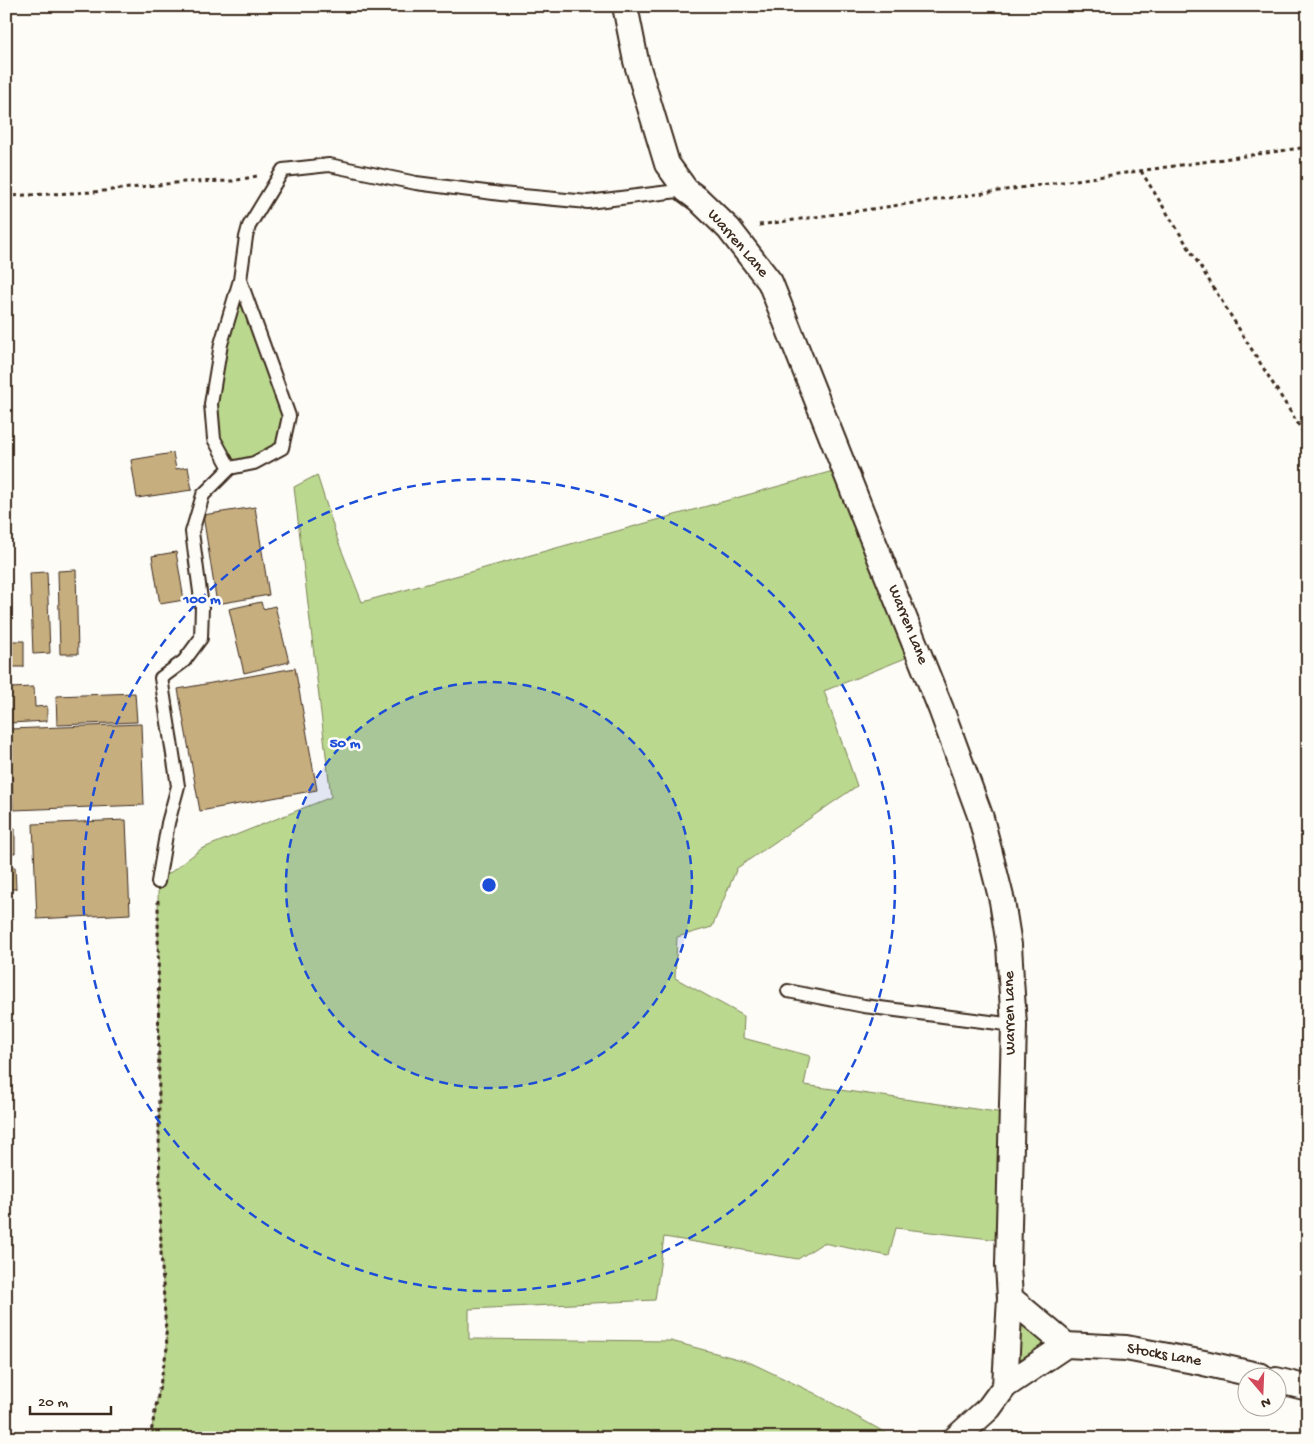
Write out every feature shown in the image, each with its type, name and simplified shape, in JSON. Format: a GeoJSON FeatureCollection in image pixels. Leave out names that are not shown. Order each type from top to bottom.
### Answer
{"type":"FeatureCollection","features":[{"type":"Feature","properties":{"kind":"street","name":"Warren Lane"},"geometry":{"type":"LineString","coordinates":[[625,6],[636,61],[667,164],[686,190],[729,229],[770,282],[941,709],[981,818],[1002,902],[1009,945],[1014,1025],[1008,1265],[1010,1298],[1005,1386]]}},
{"type":"Feature","properties":{"kind":"street"},"geometry":{"type":"LineString","coordinates":[[956,1438],[989,1408],[1005,1386],[1066,1345],[1010,1298]]}},
{"type":"Feature","properties":{"kind":"street","name":"Stocks Lane"},"geometry":{"type":"LineString","coordinates":[[1066,1345],[1126,1348],[1236,1370]]}},
{"type":"Feature","properties":{"kind":"street"},"geometry":{"type":"LineString","coordinates":[[1286,1382],[1308,1388]]}},
{"type":"Feature","properties":{"kind":"lane"},"geometry":{"type":"LineString","coordinates":[[230,468],[214,438],[211,404],[221,344],[240,280],[249,226],[283,170],[329,165],[416,183],[501,194],[588,202],[686,190]]}},
{"type":"Feature","properties":{"kind":"lane"},"geometry":{"type":"LineString","coordinates":[[158,882],[168,823],[178,786],[161,678],[184,661],[201,638],[202,606],[192,532],[203,495],[230,468],[254,463],[282,448],[289,416],[240,280]]}},
{"type":"Feature","properties":{"kind":"lane"},"geometry":{"type":"LineString","coordinates":[[788,991],[864,1006],[1014,1025]]}},
{"type":"Feature","properties":{"kind":"path"},"geometry":{"type":"LineString","coordinates":[[729,229],[1308,147]]}},
{"type":"Feature","properties":{"kind":"path"},"geometry":{"type":"LineString","coordinates":[[6,196],[94,192],[184,182],[233,181],[283,170]]}},
{"type":"Feature","properties":{"kind":"path"},"geometry":{"type":"LineString","coordinates":[[1141,171],[1308,440]]}},
{"type":"Feature","properties":{"kind":"path"},"geometry":{"type":"LineString","coordinates":[[150,1438],[168,1348],[160,1242],[158,882]]}},
{"type":"Feature","properties":{"kind":"green space"},"geometry":{"type":"Polygon","coordinates":[[[240,280],[289,416],[282,448],[230,468],[214,439],[211,404],[240,280]]]}},
{"type":"Feature","properties":{"kind":"green space"},"geometry":{"type":"Polygon","coordinates":[[[844,468],[918,653],[824,691],[857,786],[737,868],[712,927],[677,937],[675,978],[744,1016],[743,1038],[810,1056],[804,1085],[1011,1114],[1008,1241],[896,1228],[889,1256],[823,1243],[798,1259],[664,1237],[655,1300],[469,1309],[469,1339],[671,1341],[749,1362],[814,1393],[895,1438],[150,1438],[167,1348],[161,1252],[158,882],[201,849],[331,797],[294,487],[317,475],[338,541],[362,602],[844,468]]]}},
{"type":"Feature","properties":{"kind":"green space"},"geometry":{"type":"Polygon","coordinates":[[[1010,1298],[1066,1345],[1005,1386],[1010,1298]]]}},
{"type":"Feature","properties":{"kind":"building"},"geometry":{"type":"Polygon","coordinates":[[[173,453],[176,469],[188,467],[192,490],[137,498],[131,460],[173,453]]]}},
{"type":"Feature","properties":{"kind":"building"},"geometry":{"type":"Polygon","coordinates":[[[255,507],[269,595],[217,604],[203,515],[255,507]]]}},
{"type":"Feature","properties":{"kind":"building"},"geometry":{"type":"Polygon","coordinates":[[[176,552],[184,600],[160,604],[152,556],[176,552]]]}},
{"type":"Feature","properties":{"kind":"building"},"geometry":{"type":"Polygon","coordinates":[[[76,570],[78,654],[60,654],[58,571],[76,570]]]}},
{"type":"Feature","properties":{"kind":"building"},"geometry":{"type":"Polygon","coordinates":[[[47,572],[50,653],[33,654],[30,573],[47,572]]]}},
{"type":"Feature","properties":{"kind":"building"},"geometry":{"type":"Polygon","coordinates":[[[261,602],[263,609],[275,606],[289,662],[244,673],[229,609],[261,602]]]}},
{"type":"Feature","properties":{"kind":"building"},"geometry":{"type":"Polygon","coordinates":[[[6,641],[24,641],[24,667],[6,667],[6,641]]]}},
{"type":"Feature","properties":{"kind":"building"},"geometry":{"type":"Polygon","coordinates":[[[295,668],[317,790],[200,811],[178,689],[295,668]]]}},
{"type":"Feature","properties":{"kind":"building"},"geometry":{"type":"Polygon","coordinates":[[[34,687],[35,707],[47,706],[47,721],[10,723],[9,688],[34,687]]]}},
{"type":"Feature","properties":{"kind":"building"},"geometry":{"type":"Polygon","coordinates":[[[135,693],[137,722],[57,725],[56,696],[135,693]]]}},
{"type":"Feature","properties":{"kind":"building"},"geometry":{"type":"Polygon","coordinates":[[[141,724],[144,805],[13,810],[10,729],[141,724]]]}},
{"type":"Feature","properties":{"kind":"building"},"geometry":{"type":"Polygon","coordinates":[[[126,820],[130,914],[37,919],[33,824],[126,820]]]}},
{"type":"Feature","properties":{"kind":"building"},"geometry":{"type":"Polygon","coordinates":[[[6,829],[15,829],[15,853],[6,853],[6,829]]]}},
{"type":"Feature","properties":{"kind":"building"},"geometry":{"type":"Polygon","coordinates":[[[6,867],[15,867],[16,889],[6,889],[6,867]]]}}]}
